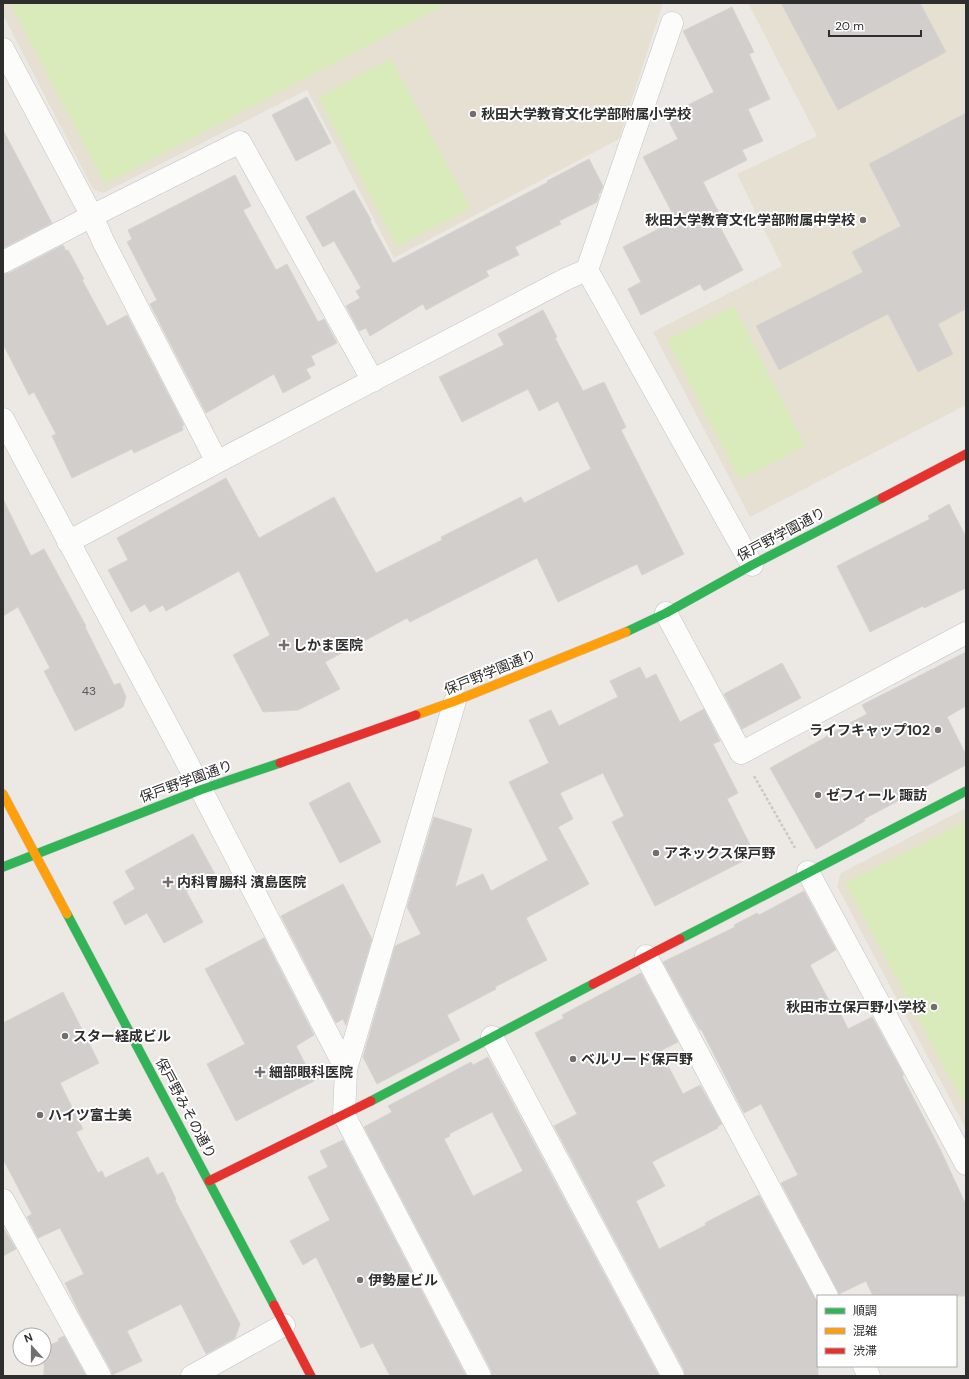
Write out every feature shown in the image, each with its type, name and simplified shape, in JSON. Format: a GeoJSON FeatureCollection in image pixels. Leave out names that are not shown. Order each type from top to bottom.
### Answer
{"type":"FeatureCollection","features":[{"type":"Feature","properties":{"kind":"street"},"geometry":{"type":"LineString","coordinates":[[68,542],[566,279],[587,270],[672,23]]}},
{"type":"Feature","properties":{"kind":"street"},"geometry":{"type":"LineString","coordinates":[[3,49],[92,216],[103,241],[217,462]]}},
{"type":"Feature","properties":{"kind":"street"},"geometry":{"type":"LineString","coordinates":[[3,262],[240,142],[372,381]]}},
{"type":"Feature","properties":{"kind":"street"},"geometry":{"type":"LineString","coordinates":[[587,270],[752,565]]}},
{"type":"Feature","properties":{"kind":"street"},"geometry":{"type":"LineString","coordinates":[[3,419],[180,750],[346,1069]]}},
{"type":"Feature","properties":{"kind":"street","name":"保戸野学園通り"},"geometry":{"type":"LineString","coordinates":[[3,867],[200,790],[320,750],[455,702],[614,638],[666,613],[752,565],[966,454]]}},
{"type":"Feature","properties":{"kind":"street"},"geometry":{"type":"LineString","coordinates":[[666,613],[741,753],[966,633]]}},
{"type":"Feature","properties":{"kind":"street"},"geometry":{"type":"LineString","coordinates":[[455,702],[346,1069],[344,1115],[480,1376]]}},
{"type":"Feature","properties":{"kind":"street"},"geometry":{"type":"LineString","coordinates":[[209,1181],[344,1115],[646,956],[966,791]]}},
{"type":"Feature","properties":{"kind":"street","name":"保戸野みその通り"},"geometry":{"type":"LineString","coordinates":[[3,794],[311,1376]]}},
{"type":"Feature","properties":{"kind":"street"},"geometry":{"type":"LineString","coordinates":[[808,872],[966,1164]]}},
{"type":"Feature","properties":{"kind":"street"},"geometry":{"type":"LineString","coordinates":[[646,956],[826,1295]]}},
{"type":"Feature","properties":{"kind":"street"},"geometry":{"type":"LineString","coordinates":[[492,1037],[673,1376]]}},
{"type":"Feature","properties":{"kind":"street"},"geometry":{"type":"LineString","coordinates":[[3,1200],[100,1376]]}},
{"type":"Feature","properties":{"kind":"street"},"geometry":{"type":"LineString","coordinates":[[192,1376],[284,1325]]}},
{"type":"Feature","properties":{"kind":"street"},"geometry":{"type":"LineString","coordinates":[[864,1367],[869,1376]]}},
{"type":"Feature","properties":{"kind":"path"},"geometry":{"type":"LineString","coordinates":[[741,753],[808,872]]}},
{"type":"Feature","properties":{"kind":"shaded area","name":"秋田大学教育文化学部附属小学校"},"geometry":{"type":"Polygon","coordinates":[[[3,3],[663,3],[619,139],[394,258],[307,90],[103,193],[93,189],[3,15],[3,3]]]}},
{"type":"Feature","properties":{"kind":"shaded area","name":"秋田大学教育文化学部附属中学校"},"geometry":{"type":"Polygon","coordinates":[[[748,3],[966,3],[966,405],[750,517],[653,332],[782,266],[737,174],[817,136],[748,3]]]}},
{"type":"Feature","properties":{"kind":"shaded area","name":"秋田市立保戸野小学校"},"geometry":{"type":"Polygon","coordinates":[[[966,808],[966,1129],[837,886],[841,873],[966,808]]]}},
{"type":"Feature","properties":{"kind":"green space"},"geometry":{"type":"Polygon","coordinates":[[[10,3],[449,3],[105,184],[10,3]]]}},
{"type":"Feature","properties":{"kind":"green space"},"geometry":{"type":"Polygon","coordinates":[[[391,58],[470,208],[397,247],[318,97],[391,58]]]}},
{"type":"Feature","properties":{"kind":"green space"},"geometry":{"type":"Polygon","coordinates":[[[734,306],[805,446],[740,480],[667,340],[734,306]]]}},
{"type":"Feature","properties":{"kind":"green space","name":"秋田市立保戸野小学校"},"geometry":{"type":"Polygon","coordinates":[[[966,821],[966,1108],[845,883],[966,821]]]}},
{"type":"Feature","properties":{"kind":"building"},"geometry":{"type":"Polygon","coordinates":[[[781,3],[920,3],[946,52],[838,110],[781,3]]]}},
{"type":"Feature","properties":{"kind":"building"},"geometry":{"type":"Polygon","coordinates":[[[732,7],[754,52],[749,54],[770,99],[748,109],[763,141],[742,150],[747,160],[703,182],[725,225],[720,227],[743,270],[704,291],[700,284],[641,315],[628,289],[641,282],[623,247],[676,220],[643,157],[678,139],[666,116],[714,92],[683,31],[732,7]]]}},
{"type":"Feature","properties":{"kind":"building"},"geometry":{"type":"Polygon","coordinates":[[[307,97],[331,143],[296,161],[272,115],[307,97]]]}},
{"type":"Feature","properties":{"kind":"building"},"geometry":{"type":"Polygon","coordinates":[[[966,113],[966,309],[938,324],[953,354],[918,372],[888,314],[779,370],[756,326],[863,272],[852,252],[901,226],[869,164],[966,113]]]}},
{"type":"Feature","properties":{"kind":"building"},"geometry":{"type":"Polygon","coordinates":[[[3,130],[52,223],[3,248],[3,130]]]}},
{"type":"Feature","properties":{"kind":"building"},"geometry":{"type":"Polygon","coordinates":[[[589,159],[603,186],[598,194],[599,196],[597,202],[559,221],[561,224],[515,247],[519,255],[486,271],[489,276],[426,310],[423,304],[370,336],[366,328],[359,331],[346,306],[360,298],[356,291],[361,288],[334,241],[323,247],[306,217],[354,190],[393,263],[589,159]]]}},
{"type":"Feature","properties":{"kind":"building"},"geometry":{"type":"Polygon","coordinates":[[[235,175],[251,206],[243,210],[276,270],[287,264],[318,322],[324,319],[337,343],[311,356],[315,365],[306,369],[311,378],[283,393],[274,374],[206,413],[150,304],[157,300],[127,242],[132,239],[128,230],[235,175]]]}},
{"type":"Feature","properties":{"kind":"building"},"geometry":{"type":"Polygon","coordinates":[[[63,245],[66,251],[68,250],[84,279],[82,280],[107,326],[127,315],[184,425],[182,426],[183,430],[134,453],[132,449],[72,478],[52,436],[56,434],[34,392],[29,395],[3,344],[3,274],[9,273],[63,245]]]}},
{"type":"Feature","properties":{"kind":"building"},"geometry":{"type":"Polygon","coordinates":[[[543,310],[557,337],[555,338],[583,391],[604,382],[626,427],[621,430],[684,554],[642,575],[637,564],[558,602],[537,558],[410,622],[407,618],[325,662],[340,689],[298,710],[263,712],[233,655],[270,635],[239,571],[166,611],[163,605],[150,612],[145,604],[131,612],[108,570],[128,560],[117,538],[226,478],[259,538],[334,497],[376,573],[442,540],[441,537],[521,497],[524,503],[591,469],[558,401],[539,411],[528,389],[462,422],[439,377],[504,345],[498,334],[543,310]]]}},
{"type":"Feature","properties":{"kind":"building"},"geometry":{"type":"Polygon","coordinates":[[[3,499],[31,556],[44,549],[86,626],[85,627],[114,685],[120,683],[126,697],[123,707],[75,731],[44,671],[50,668],[18,607],[3,616],[3,499]]]}},
{"type":"Feature","properties":{"kind":"building"},"geometry":{"type":"Polygon","coordinates":[[[949,504],[966,537],[966,588],[924,608],[923,606],[870,632],[837,566],[930,519],[928,516],[949,504]]]}},
{"type":"Feature","properties":{"kind":"building"},"geometry":{"type":"Polygon","coordinates":[[[966,652],[966,706],[947,717],[966,755],[966,765],[864,819],[865,821],[816,849],[770,768],[867,714],[862,705],[966,652]]]}},
{"type":"Feature","properties":{"kind":"building"},"geometry":{"type":"Polygon","coordinates":[[[782,663],[801,698],[742,729],[724,694],[782,663]]]}},
{"type":"Feature","properties":{"kind":"building"},"geometry":{"type":"Polygon","coordinates":[[[640,667],[646,679],[656,674],[680,722],[704,709],[720,741],[713,744],[738,793],[727,799],[755,855],[655,906],[612,822],[624,816],[603,773],[560,793],[573,819],[558,827],[589,884],[526,918],[547,960],[495,987],[496,989],[447,1015],[460,1040],[377,1084],[363,1057],[395,946],[421,934],[407,907],[434,817],[472,829],[455,887],[483,874],[491,891],[548,860],[509,782],[549,763],[529,720],[551,710],[559,726],[618,697],[610,681],[640,667]]]}},
{"type":"Feature","properties":{"kind":"building"},"geometry":{"type":"Polygon","coordinates":[[[349,782],[381,842],[340,863],[309,803],[349,782]]]}},
{"type":"Feature","properties":{"kind":"building","name":"内科胃腸科 濱島医院"},"geometry":{"type":"Polygon","coordinates":[[[193,834],[216,876],[186,891],[203,922],[164,943],[147,913],[125,925],[113,902],[135,889],[125,871],[193,834]]]}},
{"type":"Feature","properties":{"kind":"building"},"geometry":{"type":"Polygon","coordinates":[[[343,884],[372,939],[346,1025],[343,1019],[336,1023],[281,916],[343,884]]]}},
{"type":"Feature","properties":{"kind":"building"},"geometry":{"type":"Polygon","coordinates":[[[804,891],[836,950],[810,965],[835,1012],[839,1010],[848,1029],[872,1017],[904,1075],[902,1076],[940,1149],[966,1205],[966,1296],[873,1295],[866,1281],[839,1294],[781,1183],[798,1175],[761,1104],[744,1113],[701,1029],[700,1030],[663,962],[735,927],[734,925],[757,913],[759,915],[804,891]]]}},
{"type":"Feature","properties":{"kind":"building"},"geometry":{"type":"Polygon","coordinates":[[[264,938],[314,1035],[296,1046],[314,1081],[236,1121],[207,1064],[245,1044],[205,969],[264,938]]]}},
{"type":"Feature","properties":{"kind":"building"},"geometry":{"type":"Polygon","coordinates":[[[641,973],[678,1042],[660,1051],[683,1094],[700,1085],[722,1124],[717,1127],[718,1128],[652,1162],[665,1186],[636,1201],[659,1249],[706,1225],[705,1223],[759,1195],[817,1302],[818,1376],[685,1376],[684,1370],[554,1126],[577,1114],[535,1033],[564,1018],[562,1015],[641,973]]]}},
{"type":"Feature","properties":{"kind":"building"},"geometry":{"type":"Polygon","coordinates":[[[63,992],[99,1063],[60,1083],[83,1129],[76,1132],[98,1173],[102,1171],[105,1178],[148,1157],[157,1175],[163,1172],[176,1199],[175,1200],[240,1324],[235,1338],[206,1354],[181,1304],[127,1331],[142,1361],[112,1375],[111,1370],[80,1314],[65,1283],[84,1274],[60,1228],[38,1238],[27,1217],[32,1214],[3,1159],[3,1023],[63,992]]]}},
{"type":"Feature","properties":{"kind":"building"},"geometry":{"type":"Polygon","coordinates":[[[488,1057],[659,1376],[492,1376],[491,1370],[364,1127],[392,1112],[388,1106],[471,1062],[473,1065],[488,1057]],[[492,1112],[449,1134],[450,1136],[444,1139],[473,1196],[523,1171],[492,1112]]]}},
{"type":"Feature","properties":{"kind":"building"},"geometry":{"type":"Polygon","coordinates":[[[343,1140],[466,1376],[390,1376],[373,1343],[361,1348],[316,1257],[303,1265],[290,1241],[330,1220],[308,1177],[328,1167],[320,1151],[343,1140]]]}},
{"type":"Feature","properties":{"kind":"building"},"geometry":{"type":"Polygon","coordinates":[[[3,1229],[16,1249],[3,1256],[3,1229]]]}},
{"type":"Feature","properties":{"kind":"building"},"geometry":{"type":"Polygon","coordinates":[[[64,1336],[86,1376],[44,1376],[44,1367],[52,1367],[52,1344],[59,1341],[58,1339],[64,1336]]]}},
{"type":"Feature","properties":{"kind":"traffic: fast"},"geometry":{"type":"LineString","coordinates":[[626,632],[666,613],[752,565],[882,498]]}},
{"type":"Feature","properties":{"kind":"traffic: fast"},"geometry":{"type":"LineString","coordinates":[[3,867],[200,790],[280,763]]}},
{"type":"Feature","properties":{"kind":"traffic: fast"},"geometry":{"type":"LineString","coordinates":[[680,939],[966,791]]}},
{"type":"Feature","properties":{"kind":"traffic: fast"},"geometry":{"type":"LineString","coordinates":[[67,914],[274,1305]]}},
{"type":"Feature","properties":{"kind":"traffic: fast"},"geometry":{"type":"LineString","coordinates":[[371,1101],[593,984]]}},
{"type":"Feature","properties":{"kind":"traffic: slow"},"geometry":{"type":"LineString","coordinates":[[416,715],[455,701],[626,632]]}},
{"type":"Feature","properties":{"kind":"traffic: slow"},"geometry":{"type":"LineString","coordinates":[[3,794],[67,914]]}},
{"type":"Feature","properties":{"kind":"traffic: jam"},"geometry":{"type":"LineString","coordinates":[[882,498],[966,454]]}},
{"type":"Feature","properties":{"kind":"traffic: jam"},"geometry":{"type":"LineString","coordinates":[[280,763],[416,715]]}},
{"type":"Feature","properties":{"kind":"traffic: jam"},"geometry":{"type":"LineString","coordinates":[[593,984],[680,939]]}},
{"type":"Feature","properties":{"kind":"traffic: jam"},"geometry":{"type":"LineString","coordinates":[[209,1181],[371,1101]]}},
{"type":"Feature","properties":{"kind":"traffic: jam"},"geometry":{"type":"LineString","coordinates":[[274,1305],[311,1376]]}},
{"type":"Feature","properties":{"kind":"place","name":"秋田大学教育文化学部附属小学校"},"geometry":{"type":"Point","coordinates":[473,114]}},
{"type":"Feature","properties":{"kind":"place","name":"秋田大学教育文化学部附属中学校"},"geometry":{"type":"Point","coordinates":[863,220]}},
{"type":"Feature","properties":{"kind":"place","name":"しかま医院"},"geometry":{"type":"Point","coordinates":[284,645]}},
{"type":"Feature","properties":{"kind":"place","name":"ライフキャップ102"},"geometry":{"type":"Point","coordinates":[938,730]}},
{"type":"Feature","properties":{"kind":"place","name":"ゼフィール 諏訪"},"geometry":{"type":"Point","coordinates":[818,795]}},
{"type":"Feature","properties":{"kind":"place","name":"アネックス保戸野"},"geometry":{"type":"Point","coordinates":[656,853]}},
{"type":"Feature","properties":{"kind":"place","name":"内科胃腸科 濱島医院"},"geometry":{"type":"Point","coordinates":[168,882]}},
{"type":"Feature","properties":{"kind":"place","name":"秋田市立保戸野小学校"},"geometry":{"type":"Point","coordinates":[934,1007]}},
{"type":"Feature","properties":{"kind":"place","name":"スター経成ビル"},"geometry":{"type":"Point","coordinates":[65,1036]}},
{"type":"Feature","properties":{"kind":"place","name":"ベルリード保戸野"},"geometry":{"type":"Point","coordinates":[573,1059]}},
{"type":"Feature","properties":{"kind":"place","name":"細部眼科医院"},"geometry":{"type":"Point","coordinates":[260,1072]}},
{"type":"Feature","properties":{"kind":"place","name":"ハイツ富士美"},"geometry":{"type":"Point","coordinates":[40,1115]}},
{"type":"Feature","properties":{"kind":"place","name":"伊勢屋ビル"},"geometry":{"type":"Point","coordinates":[360,1280]}}]}
